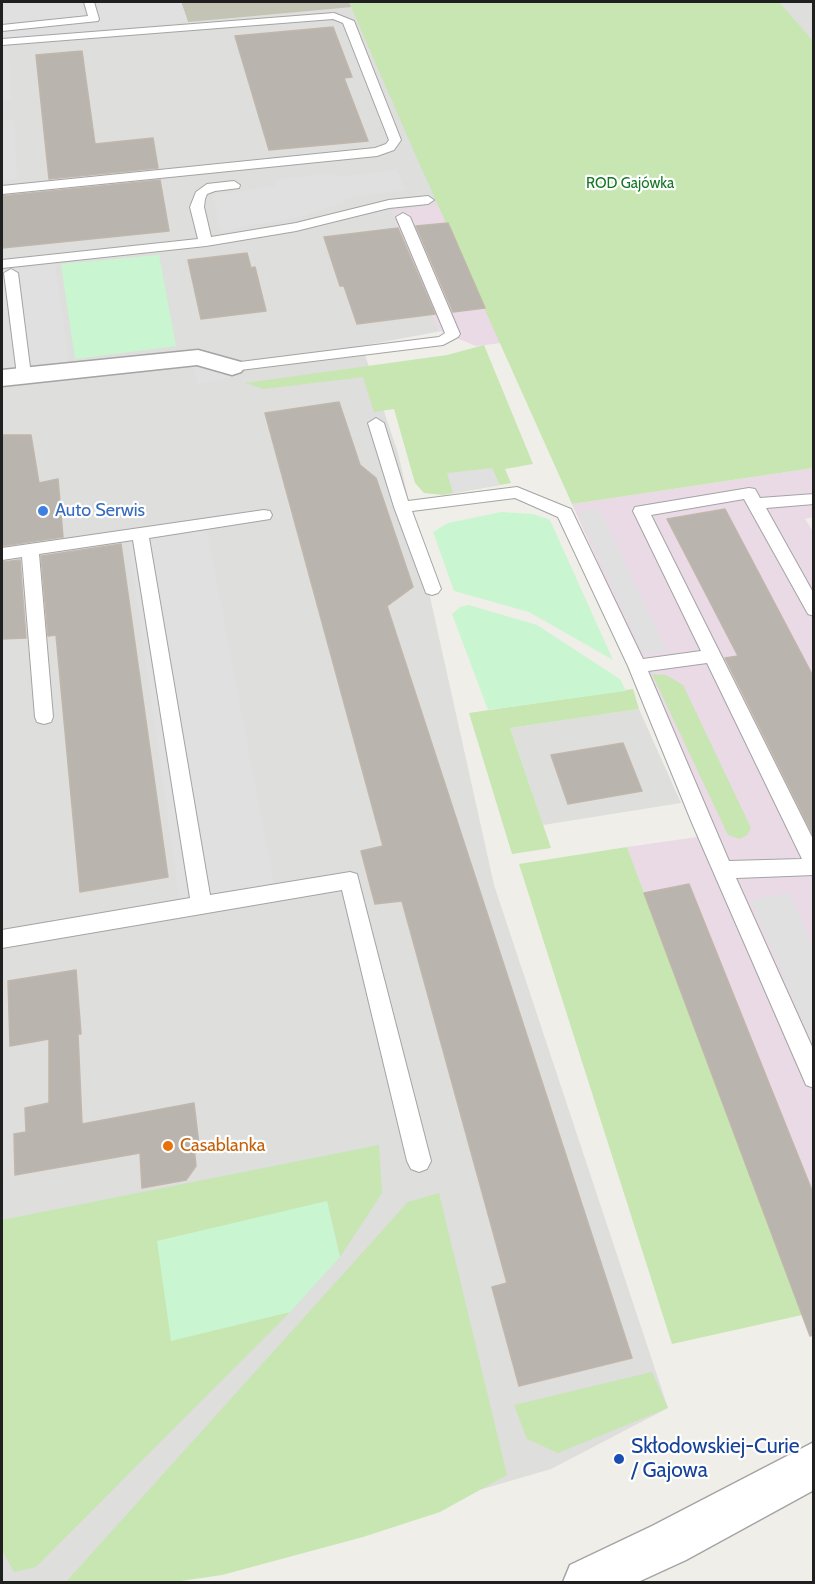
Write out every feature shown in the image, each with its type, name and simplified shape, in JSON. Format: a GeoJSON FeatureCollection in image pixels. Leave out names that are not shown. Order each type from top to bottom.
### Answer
{"type":"FeatureCollection","features":[{"type":"Feature","properties":{"kind":"street"},"geometry":{"type":"LineString","coordinates":[[13,376],[198,357],[232,367]]}},
{"type":"Feature","properties":{"kind":"street"},"geometry":{"type":"LineString","coordinates":[[586,1582],[669,1543],[813,1465]]}},
{"type":"Feature","properties":{"kind":"lane"},"geometry":{"type":"LineString","coordinates":[[2,28],[94,19],[89,2]]}},
{"type":"Feature","properties":{"kind":"lane"},"geometry":{"type":"LineString","coordinates":[[2,42],[334,16],[348,21],[395,140],[390,147],[377,152],[2,190]]}},
{"type":"Feature","properties":{"kind":"lane"},"geometry":{"type":"LineString","coordinates":[[206,242],[197,207],[202,192],[212,187],[234,185]]}},
{"type":"Feature","properties":{"kind":"lane"},"geometry":{"type":"LineString","coordinates":[[13,376],[6,269],[206,242],[296,227],[389,204],[428,200]]}},
{"type":"Feature","properties":{"kind":"lane"},"geometry":{"type":"LineString","coordinates":[[232,367],[443,341],[453,334],[403,217]]}},
{"type":"Feature","properties":{"kind":"lane"},"geometry":{"type":"LineString","coordinates":[[376,423],[402,507],[432,589]]}},
{"type":"Feature","properties":{"kind":"lane"},"geometry":{"type":"LineString","coordinates":[[402,507],[517,492],[565,513],[637,666],[813,1078]]}},
{"type":"Feature","properties":{"kind":"lane"},"geometry":{"type":"LineString","coordinates":[[813,610],[748,493],[641,511],[813,862]]}},
{"type":"Feature","properties":{"kind":"lane"},"geometry":{"type":"LineString","coordinates":[[755,504],[813,499]]}},
{"type":"Feature","properties":{"kind":"lane"},"geometry":{"type":"LineString","coordinates":[[2,554],[264,515]]}},
{"type":"Feature","properties":{"kind":"lane"},"geometry":{"type":"LineString","coordinates":[[140,534],[201,905]]}},
{"type":"Feature","properties":{"kind":"lane"},"geometry":{"type":"LineString","coordinates":[[30,550],[44,717]]}},
{"type":"Feature","properties":{"kind":"lane"},"geometry":{"type":"LineString","coordinates":[[637,666],[712,656]]}},
{"type":"Feature","properties":{"kind":"lane"},"geometry":{"type":"LineString","coordinates":[[724,870],[813,867]]}},
{"type":"Feature","properties":{"kind":"lane"},"geometry":{"type":"LineString","coordinates":[[2,939],[350,880],[419,1161]]}},
{"type":"Feature","properties":{"kind":"shaded area"},"geometry":{"type":"Polygon","coordinates":[[[2,2],[181,2],[188,22],[2,39],[2,2]]]}},
{"type":"Feature","properties":{"kind":"shaded area"},"geometry":{"type":"Polygon","coordinates":[[[181,2],[349,2],[352,7],[188,22],[181,2]]]}},
{"type":"Feature","properties":{"kind":"shaded area"},"geometry":{"type":"Polygon","coordinates":[[[778,2],[813,2],[813,43],[778,2]]]}},
{"type":"Feature","properties":{"kind":"shaded area"},"geometry":{"type":"Polygon","coordinates":[[[376,4],[521,316],[362,346],[398,453],[494,885],[668,1408],[551,1469],[165,1582],[2,1582],[2,35],[376,4]]]}},
{"type":"Feature","properties":{"kind":"shaded area"},"geometry":{"type":"Polygon","coordinates":[[[9,47],[11,99],[2,100],[2,48],[9,47]]]}},
{"type":"Feature","properties":{"kind":"shaded area"},"geometry":{"type":"Polygon","coordinates":[[[14,120],[17,179],[2,180],[2,121],[14,120]]]}},
{"type":"Feature","properties":{"kind":"shaded area"},"geometry":{"type":"Polygon","coordinates":[[[397,170],[406,190],[345,198],[345,204],[328,207],[305,216],[221,231],[212,195],[276,186],[274,180],[334,173],[337,177],[397,170]]]}},
{"type":"Feature","properties":{"kind":"shaded area"},"geometry":{"type":"Polygon","coordinates":[[[439,204],[501,343],[476,346],[438,330],[391,211],[439,204]]]}},
{"type":"Feature","properties":{"kind":"shaded area"},"geometry":{"type":"Polygon","coordinates":[[[55,264],[69,362],[2,371],[2,271],[55,264]]]}},
{"type":"Feature","properties":{"kind":"shaded area"},"geometry":{"type":"Polygon","coordinates":[[[224,362],[228,378],[198,384],[193,365],[224,362]]]}},
{"type":"Feature","properties":{"kind":"shaded area"},"geometry":{"type":"Polygon","coordinates":[[[492,468],[500,485],[453,493],[447,473],[492,468]]]}},
{"type":"Feature","properties":{"kind":"shaded area"},"geometry":{"type":"Polygon","coordinates":[[[813,468],[813,517],[805,519],[814,533],[813,1312],[802,1315],[627,847],[718,834],[572,504],[813,468]]]}},
{"type":"Feature","properties":{"kind":"shaded area"},"geometry":{"type":"Polygon","coordinates":[[[599,509],[667,651],[643,654],[578,512],[599,509]]]}},
{"type":"Feature","properties":{"kind":"shaded area"},"geometry":{"type":"Polygon","coordinates":[[[206,526],[274,884],[180,901],[128,538],[206,526]]]}},
{"type":"Feature","properties":{"kind":"shaded area"},"geometry":{"type":"Polygon","coordinates":[[[639,709],[681,803],[543,825],[510,728],[639,709]]]}},
{"type":"Feature","properties":{"kind":"shaded area"},"geometry":{"type":"Polygon","coordinates":[[[789,893],[813,947],[813,1045],[751,900],[789,893]]]}},
{"type":"Feature","properties":{"kind":"green space","name":"ROD Gajówka"},"geometry":{"type":"Polygon","coordinates":[[[349,2],[779,2],[813,41],[813,468],[572,504],[349,2]]]}},
{"type":"Feature","properties":{"kind":"green space"},"geometry":{"type":"Polygon","coordinates":[[[159,255],[176,346],[75,359],[61,264],[159,255]]]}},
{"type":"Feature","properties":{"kind":"green space"},"geometry":{"type":"Polygon","coordinates":[[[484,345],[533,464],[505,469],[511,483],[443,495],[424,493],[415,483],[394,409],[374,412],[363,377],[264,389],[245,383],[447,355],[484,345]]]}},
{"type":"Feature","properties":{"kind":"green space"},"geometry":{"type":"Polygon","coordinates":[[[501,512],[533,514],[550,520],[613,660],[529,612],[454,591],[433,532],[448,523],[501,512]]]}},
{"type":"Feature","properties":{"kind":"green space"},"geometry":{"type":"Polygon","coordinates":[[[469,605],[537,625],[620,679],[626,691],[488,710],[452,614],[460,607],[469,605]]]}},
{"type":"Feature","properties":{"kind":"green space"},"geometry":{"type":"Polygon","coordinates":[[[652,674],[666,675],[683,685],[751,828],[747,835],[740,839],[728,835],[652,674]]]}},
{"type":"Feature","properties":{"kind":"green space"},"geometry":{"type":"Polygon","coordinates":[[[633,689],[639,709],[510,728],[551,848],[512,854],[469,713],[633,689]]]}},
{"type":"Feature","properties":{"kind":"green space"},"geometry":{"type":"Polygon","coordinates":[[[627,847],[802,1315],[672,1344],[519,864],[627,847]]]}},
{"type":"Feature","properties":{"kind":"green space"},"geometry":{"type":"Polygon","coordinates":[[[379,1145],[382,1193],[340,1257],[327,1201],[171,1340],[290,1312],[36,1567],[14,1572],[2,1550],[2,1220],[379,1145]]]}},
{"type":"Feature","properties":{"kind":"green space"},"geometry":{"type":"Polygon","coordinates":[[[439,1193],[507,1475],[440,1512],[363,1537],[222,1575],[174,1582],[66,1582],[408,1202],[439,1193]]]}},
{"type":"Feature","properties":{"kind":"green space"},"geometry":{"type":"Polygon","coordinates":[[[327,1201],[340,1257],[290,1312],[171,1341],[157,1241],[327,1201]]]}},
{"type":"Feature","properties":{"kind":"green space"},"geometry":{"type":"Polygon","coordinates":[[[652,1372],[668,1408],[558,1453],[527,1439],[514,1405],[652,1372]]]}},
{"type":"Feature","properties":{"kind":"building"},"geometry":{"type":"Polygon","coordinates":[[[333,27],[352,77],[344,78],[368,141],[269,150],[235,36],[333,27]]]}},
{"type":"Feature","properties":{"kind":"building"},"geometry":{"type":"Polygon","coordinates":[[[82,51],[95,144],[153,138],[158,168],[49,179],[36,55],[82,51]]]}},
{"type":"Feature","properties":{"kind":"building"},"geometry":{"type":"Polygon","coordinates":[[[160,180],[169,231],[2,248],[2,196],[160,180]]]}},
{"type":"Feature","properties":{"kind":"building"},"geometry":{"type":"Polygon","coordinates":[[[448,223],[485,308],[453,312],[416,226],[448,223]]]}},
{"type":"Feature","properties":{"kind":"building"},"geometry":{"type":"Polygon","coordinates":[[[398,228],[435,314],[357,324],[344,286],[340,286],[324,237],[398,228]]]}},
{"type":"Feature","properties":{"kind":"building"},"geometry":{"type":"Polygon","coordinates":[[[247,253],[251,268],[255,267],[266,311],[201,319],[188,260],[247,253]]]}},
{"type":"Feature","properties":{"kind":"building"},"geometry":{"type":"Polygon","coordinates":[[[339,402],[360,465],[376,478],[413,587],[387,606],[632,1358],[519,1386],[492,1287],[507,1283],[402,901],[375,904],[361,851],[383,846],[265,413],[339,402]]]}},
{"type":"Feature","properties":{"kind":"building"},"geometry":{"type":"Polygon","coordinates":[[[2,435],[31,435],[39,483],[58,479],[63,537],[2,546],[2,435]]]}},
{"type":"Feature","properties":{"kind":"building"},"geometry":{"type":"Polygon","coordinates":[[[725,509],[813,676],[813,835],[725,658],[738,656],[667,519],[725,509]]]}},
{"type":"Feature","properties":{"kind":"building"},"geometry":{"type":"Polygon","coordinates":[[[121,544],[168,877],[80,892],[56,635],[48,636],[41,556],[121,544]]]}},
{"type":"Feature","properties":{"kind":"building"},"geometry":{"type":"Polygon","coordinates":[[[20,560],[26,638],[2,639],[2,562],[20,560]]]}},
{"type":"Feature","properties":{"kind":"building"},"geometry":{"type":"Polygon","coordinates":[[[623,743],[642,791],[568,804],[551,755],[623,743]]]}},
{"type":"Feature","properties":{"kind":"building"},"geometry":{"type":"Polygon","coordinates":[[[689,884],[813,1193],[813,1335],[810,1336],[644,893],[689,884]]]}},
{"type":"Feature","properties":{"kind":"building"},"geometry":{"type":"Polygon","coordinates":[[[76,970],[81,1034],[78,1034],[82,1124],[194,1103],[199,1145],[194,1147],[196,1166],[186,1180],[142,1188],[140,1153],[15,1175],[14,1134],[26,1132],[25,1108],[49,1103],[49,1039],[10,1046],[8,981],[76,970]]]}},
{"type":"Feature","properties":{"kind":"place","name":"Auto Serwis"},"geometry":{"type":"Point","coordinates":[43,511]}},
{"type":"Feature","properties":{"kind":"place","name":"Casablanka"},"geometry":{"type":"Point","coordinates":[168,1146]}},
{"type":"Feature","properties":{"kind":"place","name":"Skłodowskiej-Curie / Gajowa"},"geometry":{"type":"Point","coordinates":[619,1459]}}]}
